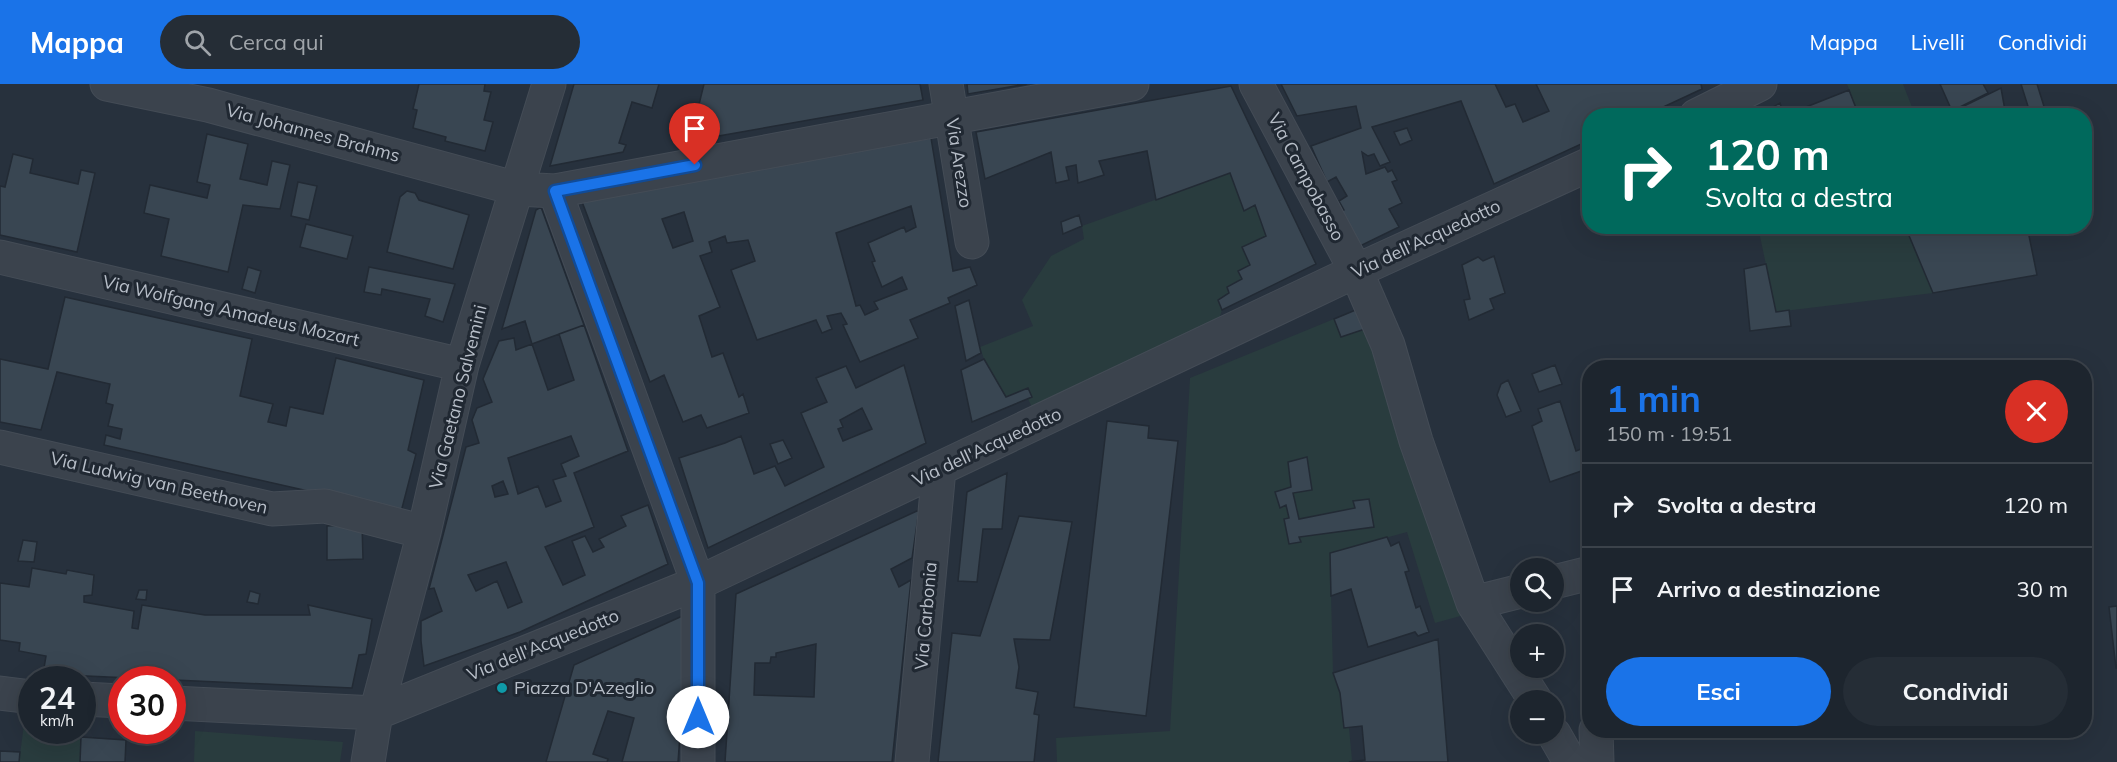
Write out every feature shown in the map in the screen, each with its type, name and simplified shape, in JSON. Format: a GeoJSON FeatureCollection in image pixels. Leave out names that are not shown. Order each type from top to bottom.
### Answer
{"type":"FeatureCollection","features":[{"type":"Feature","properties":{"kind":"street","name":"Via Johannes Brahms"},"geometry":{"type":"LineString","coordinates":[[107,84],[208,105],[518,189],[555,191],[1132,84]]}},
{"type":"Feature","properties":{"kind":"street","name":"Via Gaetano Salvemini"},"geometry":{"type":"LineString","coordinates":[[376,713],[424,532],[462,365],[549,84]]}},
{"type":"Feature","properties":{"kind":"street","name":"Via Arezzo"},"geometry":{"type":"LineString","coordinates":[[946,84],[972,242]]}},
{"type":"Feature","properties":{"kind":"street","name":"Via Campobasso"},"geometry":{"type":"LineString","coordinates":[[1256,84],[1356,271],[1388,345],[1416,441],[1473,603],[1529,690]]}},
{"type":"Feature","properties":{"kind":"street"},"geometry":{"type":"LineString","coordinates":[[1710,108],[1744,88]]}},
{"type":"Feature","properties":{"kind":"street","name":"Via dell'Acquedotto"},"geometry":{"type":"LineString","coordinates":[[376,713],[698,583],[1356,271],[1582,168]]}},
{"type":"Feature","properties":{"kind":"street"},"geometry":{"type":"LineString","coordinates":[[555,191],[698,583],[698,762]]}},
{"type":"Feature","properties":{"kind":"street","name":"Via Wolfgang Amadeus Mozart"},"geometry":{"type":"LineString","coordinates":[[0,257],[462,365]]}},
{"type":"Feature","properties":{"kind":"street","name":"Via Ludwig van Beethoven"},"geometry":{"type":"LineString","coordinates":[[0,447],[272,509],[325,507],[424,532]]}},
{"type":"Feature","properties":{"kind":"street","name":"Via Carbonia"},"geometry":{"type":"LineString","coordinates":[[912,762],[939,470]]}},
{"type":"Feature","properties":{"kind":"street"},"geometry":{"type":"LineString","coordinates":[[1564,580],[1582,575]]}},
{"type":"Feature","properties":{"kind":"street"},"geometry":{"type":"LineString","coordinates":[[1473,603],[1510,594]]}},
{"type":"Feature","properties":{"kind":"street"},"geometry":{"type":"LineString","coordinates":[[0,693],[18,695]]}},
{"type":"Feature","properties":{"kind":"street"},"geometry":{"type":"LineString","coordinates":[[186,705],[376,713],[368,762]]}},
{"type":"Feature","properties":{"kind":"street"},"geometry":{"type":"LineString","coordinates":[[1596,738],[1598,762]]}},
{"type":"Feature","properties":{"kind":"street"},"geometry":{"type":"LineString","coordinates":[[1560,744],[1570,762]]}},
{"type":"Feature","properties":{"kind":"shaded area"},"geometry":{"type":"Polygon","coordinates":[[[1847,84],[1903,84],[1912,108],[1856,108],[1847,84]]]}},
{"type":"Feature","properties":{"kind":"shaded area"},"geometry":{"type":"Polygon","coordinates":[[[1230,173],[1244,211],[1255,205],[1266,236],[1242,247],[1250,265],[1239,270],[1242,279],[1227,287],[1229,293],[1218,300],[1222,310],[1217,325],[1033,409],[1028,399],[1032,397],[1028,388],[1006,397],[984,359],[980,347],[1033,326],[1022,300],[1051,256],[1084,239],[1082,226],[1230,173]]]}},
{"type":"Feature","properties":{"kind":"shaded area"},"geometry":{"type":"Polygon","coordinates":[[[1759,234],[1908,234],[1933,293],[1776,312],[1759,234]]]}},
{"type":"Feature","properties":{"kind":"shaded area"},"geometry":{"type":"Polygon","coordinates":[[[1358,309],[1464,615],[1435,623],[1407,532],[1330,553],[1333,673],[1340,693],[1344,728],[1349,728],[1352,760],[1349,762],[1057,762],[1056,738],[1170,731],[1190,378],[1334,319],[1341,337],[1358,309]]]}},
{"type":"Feature","properties":{"kind":"shaded area"},"geometry":{"type":"Polygon","coordinates":[[[195,731],[343,742],[340,762],[194,762],[195,731]]]}},
{"type":"Feature","properties":{"kind":"shaded area"},"geometry":{"type":"Polygon","coordinates":[[[21,744],[80,744],[80,762],[19,762],[21,744]]]}},
{"type":"Feature","properties":{"kind":"building"},"geometry":{"type":"Polygon","coordinates":[[[419,84],[485,84],[484,91],[491,92],[484,120],[493,122],[485,151],[445,141],[446,137],[413,128],[417,110],[413,109],[419,84]]]}},
{"type":"Feature","properties":{"kind":"building"},"geometry":{"type":"Polygon","coordinates":[[[574,84],[659,84],[652,108],[632,102],[619,143],[626,145],[623,152],[550,166],[574,84]]]}},
{"type":"Feature","properties":{"kind":"building"},"geometry":{"type":"Polygon","coordinates":[[[704,84],[920,84],[923,100],[690,141],[704,84]]]}},
{"type":"Feature","properties":{"kind":"building"},"geometry":{"type":"Polygon","coordinates":[[[967,84],[1027,84],[968,94],[967,84]]]}},
{"type":"Feature","properties":{"kind":"building"},"geometry":{"type":"Polygon","coordinates":[[[1281,84],[1495,84],[1506,107],[1515,104],[1523,122],[1549,111],[1536,84],[1701,84],[1702,89],[1661,108],[1582,108],[1582,144],[1494,184],[1461,101],[1372,127],[1390,162],[1380,166],[1374,154],[1368,156],[1362,152],[1366,174],[1385,167],[1388,172],[1392,170],[1397,180],[1392,182],[1402,203],[1389,209],[1399,227],[1358,247],[1341,212],[1344,210],[1339,201],[1347,196],[1336,177],[1327,182],[1311,146],[1361,128],[1356,106],[1297,116],[1281,84]]]}},
{"type":"Feature","properties":{"kind":"building"},"geometry":{"type":"Polygon","coordinates":[[[1940,84],[1983,84],[1988,93],[1958,108],[1951,108],[1940,84]]]}},
{"type":"Feature","properties":{"kind":"building"},"geometry":{"type":"Polygon","coordinates":[[[2021,84],[2037,84],[2044,108],[2028,108],[2021,84]]]}},
{"type":"Feature","properties":{"kind":"building"},"geometry":{"type":"Polygon","coordinates":[[[1231,86],[1316,264],[1222,310],[1218,300],[1229,293],[1227,287],[1242,279],[1238,271],[1250,265],[1242,247],[1266,236],[1255,205],[1244,211],[1230,173],[1156,200],[1147,151],[1099,161],[1104,175],[1078,183],[1076,165],[1066,167],[1069,180],[1056,183],[1051,152],[985,179],[976,132],[1231,86]]]}},
{"type":"Feature","properties":{"kind":"building"},"geometry":{"type":"Polygon","coordinates":[[[2001,88],[2005,108],[1965,108],[1964,106],[2001,88]]]}},
{"type":"Feature","properties":{"kind":"building"},"geometry":{"type":"Polygon","coordinates":[[[1849,90],[1856,108],[1804,108],[1849,90]]]}},
{"type":"Feature","properties":{"kind":"building"},"geometry":{"type":"Polygon","coordinates":[[[1780,103],[1782,108],[1771,108],[1780,103]]]}},
{"type":"Feature","properties":{"kind":"building"},"geometry":{"type":"Polygon","coordinates":[[[1407,128],[1412,140],[1400,145],[1394,132],[1407,128]]]}},
{"type":"Feature","properties":{"kind":"building"},"geometry":{"type":"Polygon","coordinates":[[[207,134],[248,144],[240,179],[267,185],[272,161],[290,165],[280,209],[243,205],[228,272],[161,256],[169,219],[144,213],[150,185],[207,198],[210,185],[197,182],[207,134]]]}},
{"type":"Feature","properties":{"kind":"building"},"geometry":{"type":"Polygon","coordinates":[[[931,138],[953,271],[970,267],[977,285],[948,298],[950,303],[910,320],[918,338],[860,362],[843,325],[847,324],[841,313],[827,316],[832,329],[822,333],[816,320],[757,340],[731,270],[755,261],[748,240],[727,243],[725,236],[709,242],[712,252],[700,256],[720,307],[699,316],[712,357],[723,353],[739,397],[743,394],[749,413],[707,428],[701,415],[683,422],[664,375],[650,382],[581,199],[931,138]],[[911,206],[836,233],[856,306],[860,305],[865,315],[878,309],[874,302],[907,289],[902,277],[882,287],[872,262],[875,261],[868,243],[904,227],[906,232],[916,227],[911,206]],[[684,212],[662,219],[673,248],[693,241],[684,212]]]}},
{"type":"Feature","properties":{"kind":"building"},"geometry":{"type":"Polygon","coordinates":[[[13,154],[33,159],[30,173],[78,184],[81,170],[95,173],[77,252],[0,235],[0,186],[5,187],[13,154]]]}},
{"type":"Feature","properties":{"kind":"building"},"geometry":{"type":"Polygon","coordinates":[[[298,182],[317,186],[309,220],[291,216],[298,182]]]}},
{"type":"Feature","properties":{"kind":"building"},"geometry":{"type":"Polygon","coordinates":[[[407,191],[415,193],[419,200],[469,215],[453,269],[387,252],[400,197],[407,191]]]}},
{"type":"Feature","properties":{"kind":"building"},"geometry":{"type":"Polygon","coordinates":[[[541,207],[584,325],[532,344],[525,321],[502,329],[536,210],[541,207]]]}},
{"type":"Feature","properties":{"kind":"building"},"geometry":{"type":"Polygon","coordinates":[[[1079,215],[1082,226],[1063,234],[1061,222],[1079,215]]]}},
{"type":"Feature","properties":{"kind":"building"},"geometry":{"type":"Polygon","coordinates":[[[306,224],[353,236],[347,259],[300,247],[306,224]]]}},
{"type":"Feature","properties":{"kind":"building"},"geometry":{"type":"Polygon","coordinates":[[[1908,234],[2029,234],[2037,275],[1933,293],[1908,234]]]}},
{"type":"Feature","properties":{"kind":"building"},"geometry":{"type":"Polygon","coordinates":[[[1494,256],[1505,293],[1490,299],[1494,309],[1469,320],[1464,300],[1470,299],[1462,265],[1478,257],[1483,261],[1494,256]]]}},
{"type":"Feature","properties":{"kind":"building"},"geometry":{"type":"Polygon","coordinates":[[[1766,264],[1776,312],[1789,310],[1791,326],[1750,331],[1744,269],[1766,264]]]}},
{"type":"Feature","properties":{"kind":"building"},"geometry":{"type":"Polygon","coordinates":[[[248,267],[261,271],[255,293],[242,289],[248,267]]]}},
{"type":"Feature","properties":{"kind":"building"},"geometry":{"type":"Polygon","coordinates":[[[369,267],[455,284],[443,322],[425,316],[430,299],[382,289],[381,295],[364,292],[369,267]]]}},
{"type":"Feature","properties":{"kind":"building"},"geometry":{"type":"Polygon","coordinates":[[[65,297],[252,339],[240,396],[273,404],[268,422],[286,426],[290,407],[323,414],[336,358],[424,380],[408,450],[416,454],[401,512],[104,445],[106,435],[120,439],[122,429],[108,426],[113,405],[106,403],[110,384],[57,372],[41,430],[0,422],[0,359],[48,369],[65,297]]]}},
{"type":"Feature","properties":{"kind":"building"},"geometry":{"type":"Polygon","coordinates":[[[969,300],[981,353],[966,361],[955,306],[969,300]]]}},
{"type":"Feature","properties":{"kind":"building"},"geometry":{"type":"Polygon","coordinates":[[[1358,309],[1365,329],[1341,337],[1334,319],[1358,309]]]}},
{"type":"Feature","properties":{"kind":"building"},"geometry":{"type":"Polygon","coordinates":[[[584,325],[628,451],[574,473],[594,527],[545,547],[563,585],[585,575],[572,541],[585,536],[593,552],[604,547],[599,539],[626,526],[621,516],[648,505],[668,564],[520,632],[424,666],[421,621],[442,611],[434,588],[429,589],[466,447],[479,443],[472,420],[477,408],[492,402],[483,379],[499,341],[514,338],[516,350],[532,344],[548,390],[574,380],[559,334],[584,325]],[[571,436],[508,458],[518,494],[538,486],[546,507],[561,501],[553,480],[566,476],[561,464],[579,456],[571,436]],[[503,481],[492,486],[495,497],[508,494],[503,481]],[[506,562],[468,575],[476,591],[497,581],[508,608],[522,602],[506,562]]]}},
{"type":"Feature","properties":{"kind":"building"},"geometry":{"type":"Polygon","coordinates":[[[984,359],[1006,397],[1028,388],[1032,397],[972,422],[961,370],[984,359]]]}},
{"type":"Feature","properties":{"kind":"building"},"geometry":{"type":"Polygon","coordinates":[[[904,365],[926,443],[708,548],[679,458],[741,436],[754,474],[775,466],[785,486],[824,467],[801,413],[827,402],[816,378],[846,366],[856,388],[904,365]],[[862,408],[840,420],[843,427],[838,429],[843,441],[872,429],[862,408]]]}},
{"type":"Feature","properties":{"kind":"building"},"geometry":{"type":"Polygon","coordinates":[[[1555,365],[1562,384],[1539,392],[1532,374],[1555,365]]]}},
{"type":"Feature","properties":{"kind":"building"},"geometry":{"type":"Polygon","coordinates":[[[1508,380],[1521,411],[1506,417],[1497,395],[1501,384],[1508,380]]]}},
{"type":"Feature","properties":{"kind":"building"},"geometry":{"type":"Polygon","coordinates":[[[1560,401],[1576,451],[1581,449],[1582,471],[1550,482],[1532,426],[1542,421],[1538,409],[1560,401]]]}},
{"type":"Feature","properties":{"kind":"building"},"geometry":{"type":"Polygon","coordinates":[[[1107,421],[1149,426],[1148,438],[1178,441],[1146,716],[1074,707],[1107,421]]]}},
{"type":"Feature","properties":{"kind":"building"},"geometry":{"type":"Polygon","coordinates":[[[783,440],[792,458],[778,464],[770,444],[783,440]]]}},
{"type":"Feature","properties":{"kind":"building"},"geometry":{"type":"Polygon","coordinates":[[[1307,457],[1312,490],[1293,493],[1299,519],[1355,508],[1353,501],[1369,499],[1374,527],[1299,537],[1301,542],[1289,544],[1284,519],[1289,518],[1286,505],[1280,508],[1275,492],[1291,487],[1288,462],[1307,457]]]}},
{"type":"Feature","properties":{"kind":"building"},"geometry":{"type":"Polygon","coordinates":[[[1007,473],[1002,529],[983,529],[977,582],[958,581],[967,492],[1007,473]]]}},
{"type":"Feature","properties":{"kind":"building"},"geometry":{"type":"Polygon","coordinates":[[[919,510],[912,558],[891,569],[899,587],[911,580],[892,762],[725,762],[736,594],[919,510]],[[816,644],[776,653],[776,657],[771,657],[770,663],[755,663],[754,695],[814,697],[816,644]]]}},
{"type":"Feature","properties":{"kind":"building"},"geometry":{"type":"Polygon","coordinates":[[[1019,516],[1072,522],[1050,640],[1014,639],[1019,667],[1016,688],[1038,692],[1034,714],[1039,715],[1034,762],[938,762],[952,633],[980,636],[1019,516]]]}},
{"type":"Feature","properties":{"kind":"building"},"geometry":{"type":"Polygon","coordinates":[[[362,524],[363,559],[327,560],[327,526],[362,524]]]}},
{"type":"Feature","properties":{"kind":"building"},"geometry":{"type":"Polygon","coordinates":[[[1387,537],[1391,546],[1399,542],[1409,571],[1405,572],[1416,608],[1420,606],[1429,632],[1418,636],[1415,632],[1368,647],[1351,589],[1331,596],[1330,553],[1387,537]]]}},
{"type":"Feature","properties":{"kind":"building"},"geometry":{"type":"Polygon","coordinates":[[[23,540],[37,542],[34,562],[18,561],[23,540]]]}},
{"type":"Feature","properties":{"kind":"building"},"geometry":{"type":"Polygon","coordinates":[[[32,568],[66,574],[67,570],[94,575],[92,595],[84,596],[84,602],[134,611],[132,628],[138,629],[142,605],[205,615],[310,615],[308,605],[372,619],[366,654],[359,655],[352,688],[186,680],[186,666],[108,666],[108,677],[96,676],[96,666],[44,666],[46,656],[19,651],[20,643],[0,640],[0,583],[29,587],[32,568]]]}},
{"type":"Feature","properties":{"kind":"building"},"geometry":{"type":"Polygon","coordinates":[[[139,590],[147,590],[146,600],[136,599],[139,590]]]}},
{"type":"Feature","properties":{"kind":"building"},"geometry":{"type":"Polygon","coordinates":[[[250,591],[260,594],[258,604],[247,602],[250,591]]]}},
{"type":"Feature","properties":{"kind":"building"},"geometry":{"type":"Polygon","coordinates":[[[2117,606],[2117,668],[2116,668],[2109,607],[2117,606]]]}},
{"type":"Feature","properties":{"kind":"building"},"geometry":{"type":"Polygon","coordinates":[[[689,613],[678,762],[622,762],[634,718],[608,711],[593,754],[608,759],[607,762],[546,762],[574,665],[689,613]]]}},
{"type":"Feature","properties":{"kind":"building"},"geometry":{"type":"Polygon","coordinates":[[[1438,639],[1448,762],[1349,762],[1365,760],[1362,726],[1344,728],[1340,693],[1333,673],[1438,639]]]}},
{"type":"Feature","properties":{"kind":"building"},"geometry":{"type":"Polygon","coordinates":[[[96,738],[108,739],[108,744],[126,744],[125,762],[80,762],[81,744],[96,744],[96,738]]]}},
{"type":"Feature","properties":{"kind":"building"},"geometry":{"type":"Polygon","coordinates":[[[0,751],[20,752],[19,762],[0,762],[0,751]]]}},
{"type":"Feature","properties":{"kind":"place","name":"Piazza D'Azeglio"},"geometry":{"type":"Point","coordinates":[502,688]}},
{"type":"Feature","properties":{"kind":"route"},"geometry":{"type":"LineString","coordinates":[[695,165],[555,191],[698,583],[698,717]]}}]}
